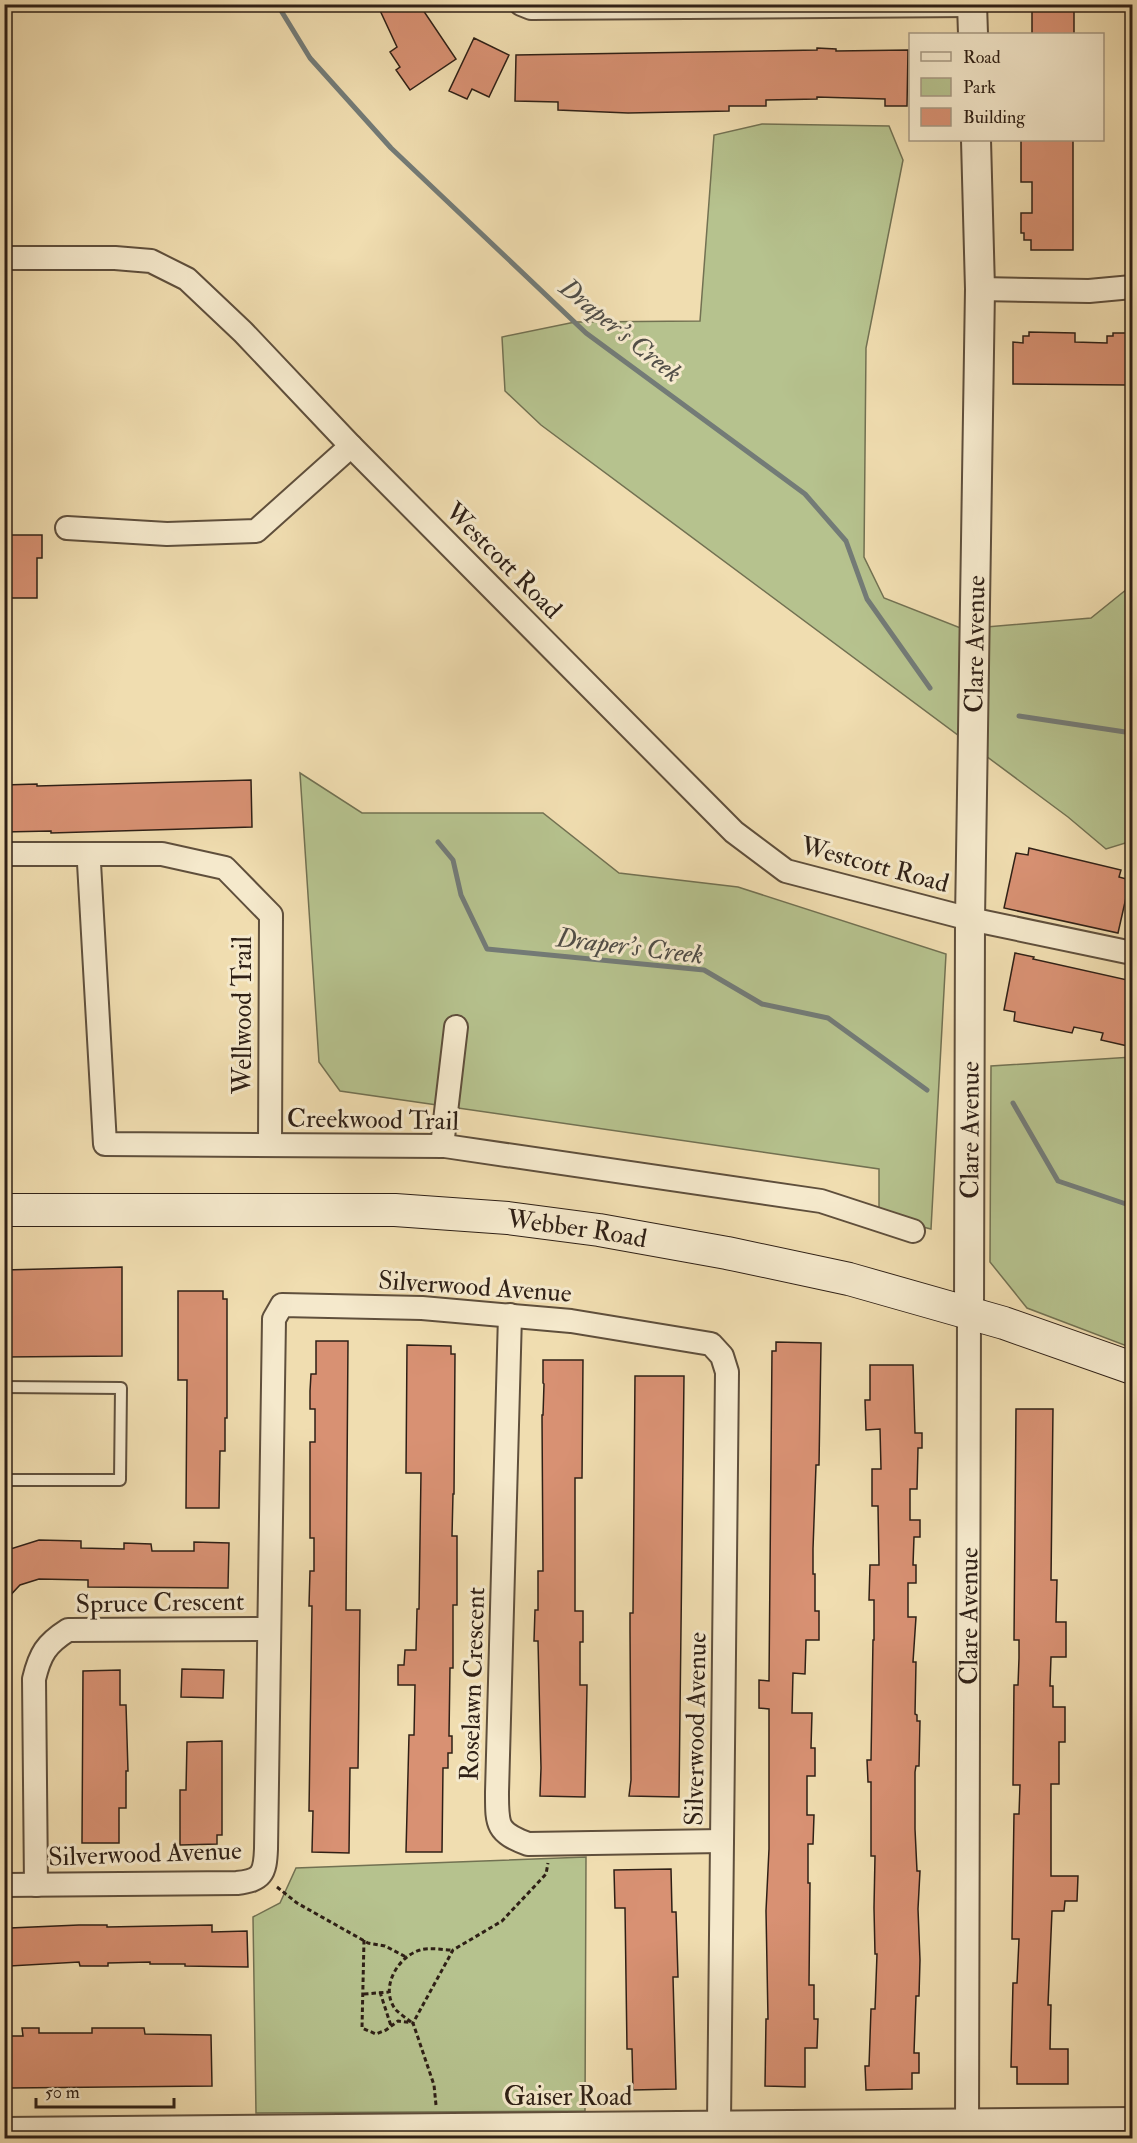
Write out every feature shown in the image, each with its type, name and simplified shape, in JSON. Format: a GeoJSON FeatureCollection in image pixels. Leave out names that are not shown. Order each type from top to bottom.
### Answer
{"type":"FeatureCollection","features":[{"type":"Feature","properties":{"kind":"main road","name":"Webber Road"},"geometry":{"type":"LineString","coordinates":[[4,1210],[394,1210],[508,1218],[599,1230],[727,1253],[849,1279],[969,1313],[1132,1368]]}},
{"type":"Feature","properties":{"kind":"street"},"geometry":{"type":"LineString","coordinates":[[521,4],[531,8],[972,5],[973,33]]}},
{"type":"Feature","properties":{"kind":"street","name":"Clare Avenue"},"geometry":{"type":"LineString","coordinates":[[967,2130],[969,919],[980,289],[976,141]]}},
{"type":"Feature","properties":{"kind":"street","name":"Westcott Road"},"geometry":{"type":"LineString","coordinates":[[4,258],[116,258],[152,261],[187,279],[243,332],[351,447],[734,832],[786,871],[969,919],[1132,953]]}},
{"type":"Feature","properties":{"kind":"street"},"geometry":{"type":"LineString","coordinates":[[980,289],[1089,291],[1132,287]]}},
{"type":"Feature","properties":{"kind":"street"},"geometry":{"type":"LineString","coordinates":[[67,528],[167,534],[256,531],[351,447]]}},
{"type":"Feature","properties":{"kind":"street","name":"Wellwood Trail"},"geometry":{"type":"LineString","coordinates":[[4,854],[162,854],[225,868],[271,915],[270,1145]]}},
{"type":"Feature","properties":{"kind":"street","name":"Creekwood Trail"},"geometry":{"type":"LineString","coordinates":[[89,863],[105,1144],[442,1146],[821,1201],[913,1231]]}},
{"type":"Feature","properties":{"kind":"street"},"geometry":{"type":"LineString","coordinates":[[442,1146],[456,1027]]}},
{"type":"Feature","properties":{"kind":"street","name":"Silverwood Avenue"},"geometry":{"type":"LineString","coordinates":[[4,1885],[237,1883],[252,1881],[262,1875],[266,1864],[274,1319],[282,1305],[422,1308],[571,1321],[711,1344],[722,1356],[727,1372],[719,2123]]}},
{"type":"Feature","properties":{"kind":"street","name":"Roselawn Crescent"},"geometry":{"type":"LineString","coordinates":[[510,1316],[497,1815],[502,1830],[512,1838],[528,1844],[722,1841]]}},
{"type":"Feature","properties":{"kind":"street","name":"Spruce Crescent"},"geometry":{"type":"LineString","coordinates":[[36,1885],[34,1679],[39,1659],[54,1639],[68,1630],[269,1629]]}},
{"type":"Feature","properties":{"kind":"street","name":"Gaiser Road"},"geometry":{"type":"LineString","coordinates":[[4,2129],[45,2133],[438,2125],[541,2131],[719,2123],[967,2130],[1132,2119]]}},
{"type":"Feature","properties":{"kind":"lane"},"geometry":{"type":"LineString","coordinates":[[4,1387],[121,1388],[120,1480],[4,1480]]}},
{"type":"Feature","properties":{"kind":"path"},"geometry":{"type":"LineString","coordinates":[[438,2125],[434,2085],[413,2023],[395,2009],[389,1992],[393,1972],[406,1957],[421,1950],[453,1950],[502,1921],[546,1874],[553,1844]]}},
{"type":"Feature","properties":{"kind":"path"},"geometry":{"type":"LineString","coordinates":[[262,1875],[297,1903],[364,1940],[385,1946],[406,1957]]}},
{"type":"Feature","properties":{"kind":"path"},"geometry":{"type":"LineString","coordinates":[[364,1940],[362,2028],[376,2034],[398,2021],[413,2023]]}},
{"type":"Feature","properties":{"kind":"path"},"geometry":{"type":"LineString","coordinates":[[413,2023],[453,1950]]}},
{"type":"Feature","properties":{"kind":"path"},"geometry":{"type":"LineString","coordinates":[[380,1992],[391,2026]]}},
{"type":"Feature","properties":{"kind":"path"},"geometry":{"type":"LineString","coordinates":[[363,1994],[389,1992]]}},
{"type":"Feature","properties":{"kind":"green space"},"geometry":{"type":"Polygon","coordinates":[[[762,124],[889,126],[903,160],[866,348],[864,557],[884,598],[963,629],[1091,618],[1132,585],[1132,841],[1106,849],[1068,817],[541,425],[505,391],[502,337],[575,322],[700,321],[714,135],[762,124]]]}},
{"type":"Feature","properties":{"kind":"green space"},"geometry":{"type":"Polygon","coordinates":[[[300,773],[362,813],[543,813],[619,873],[738,887],[946,954],[931,1229],[879,1216],[879,1169],[340,1091],[319,1062],[300,773]]]}},
{"type":"Feature","properties":{"kind":"green space"},"geometry":{"type":"Polygon","coordinates":[[[1132,1057],[1132,1348],[1027,1308],[990,1262],[991,1066],[1132,1057]]]}},
{"type":"Feature","properties":{"kind":"green space"},"geometry":{"type":"Polygon","coordinates":[[[586,1857],[585,2111],[256,2113],[253,1917],[280,1903],[296,1868],[586,1857]]]}},
{"type":"Feature","properties":{"kind":"building"},"geometry":{"type":"Polygon","coordinates":[[[377,4],[419,4],[456,59],[410,90],[396,70],[400,67],[390,52],[397,47],[377,4]]]}},
{"type":"Feature","properties":{"kind":"building"},"geometry":{"type":"Polygon","coordinates":[[[1032,4],[1074,4],[1074,33],[1032,33],[1032,4]]]}},
{"type":"Feature","properties":{"kind":"building"},"geometry":{"type":"Polygon","coordinates":[[[474,38],[509,55],[489,97],[472,89],[467,99],[449,91],[474,38]]]}},
{"type":"Feature","properties":{"kind":"building"},"geometry":{"type":"Polygon","coordinates":[[[817,48],[836,49],[836,51],[908,50],[907,106],[885,106],[885,99],[817,97],[817,99],[766,100],[766,106],[729,106],[729,111],[628,113],[558,110],[558,102],[515,101],[516,55],[817,50],[817,48]]]}},
{"type":"Feature","properties":{"kind":"building"},"geometry":{"type":"Polygon","coordinates":[[[1021,141],[1073,141],[1073,250],[1031,250],[1031,240],[1024,240],[1024,233],[1021,233],[1021,213],[1032,213],[1032,182],[1021,182],[1021,141]]]}},
{"type":"Feature","properties":{"kind":"building"},"geometry":{"type":"Polygon","coordinates":[[[1029,332],[1075,333],[1075,342],[1107,343],[1107,336],[1113,336],[1113,333],[1132,333],[1132,352],[1126,352],[1126,385],[1013,384],[1013,342],[1023,343],[1023,336],[1029,336],[1029,332]]]}},
{"type":"Feature","properties":{"kind":"building"},"geometry":{"type":"Polygon","coordinates":[[[9,535],[42,535],[42,558],[37,558],[37,598],[4,598],[4,575],[7,575],[9,535]]]}},
{"type":"Feature","properties":{"kind":"building"},"geometry":{"type":"Polygon","coordinates":[[[251,780],[252,827],[51,833],[51,831],[4,832],[4,785],[251,780]]]}},
{"type":"Feature","properties":{"kind":"building"},"geometry":{"type":"Polygon","coordinates":[[[1029,848],[1121,870],[1119,877],[1130,880],[1118,933],[1004,908],[1016,853],[1028,855],[1029,848]]]}},
{"type":"Feature","properties":{"kind":"building"},"geometry":{"type":"Polygon","coordinates":[[[1015,953],[1132,981],[1132,1047],[1101,1040],[1103,1033],[1074,1027],[1072,1033],[1014,1021],[1015,1012],[1004,1010],[1015,953]]]}},
{"type":"Feature","properties":{"kind":"building"},"geometry":{"type":"Polygon","coordinates":[[[122,1267],[122,1356],[4,1357],[4,1270],[122,1267]]]}},
{"type":"Feature","properties":{"kind":"building"},"geometry":{"type":"Polygon","coordinates":[[[178,1291],[223,1291],[223,1299],[227,1299],[227,1418],[225,1418],[225,1451],[220,1451],[219,1508],[186,1508],[187,1380],[178,1380],[178,1291]]]}},
{"type":"Feature","properties":{"kind":"building"},"geometry":{"type":"Polygon","coordinates":[[[316,1341],[348,1341],[346,1610],[360,1610],[358,1768],[350,1768],[349,1853],[312,1852],[313,1811],[309,1811],[312,1606],[309,1606],[310,1571],[314,1571],[314,1538],[310,1538],[310,1442],[315,1442],[315,1409],[310,1409],[310,1391],[311,1374],[316,1374],[316,1341]]]}},
{"type":"Feature","properties":{"kind":"building"},"geometry":{"type":"Polygon","coordinates":[[[776,1342],[821,1343],[819,1465],[816,1465],[813,1549],[815,1611],[819,1611],[819,1640],[806,1640],[805,1674],[793,1673],[792,1713],[812,1713],[811,1748],[815,1748],[815,1776],[807,1776],[807,1815],[814,1815],[813,1844],[808,1844],[809,1985],[814,1985],[814,2019],[818,2019],[817,2048],[805,2048],[805,2087],[765,2086],[766,2019],[768,2019],[766,1911],[769,1849],[769,1709],[759,1708],[759,1680],[769,1681],[772,1351],[776,1351],[776,1342]]]}},
{"type":"Feature","properties":{"kind":"building"},"geometry":{"type":"Polygon","coordinates":[[[407,1345],[451,1346],[451,1354],[455,1354],[452,1536],[457,1536],[457,1605],[453,1605],[453,1668],[450,1668],[449,1736],[452,1736],[452,1753],[448,1753],[448,1768],[443,1768],[442,1852],[406,1852],[409,1735],[414,1735],[415,1685],[398,1685],[398,1665],[404,1665],[405,1650],[416,1650],[417,1609],[419,1609],[421,1473],[406,1473],[407,1345]]]}},
{"type":"Feature","properties":{"kind":"building"},"geometry":{"type":"Polygon","coordinates":[[[543,1360],[583,1360],[582,1478],[575,1478],[575,1611],[583,1611],[580,1685],[587,1685],[585,1797],[540,1796],[538,1641],[534,1641],[535,1610],[538,1610],[538,1571],[543,1571],[543,1360]]]}},
{"type":"Feature","properties":{"kind":"building"},"geometry":{"type":"Polygon","coordinates":[[[870,1365],[913,1365],[915,1433],[922,1433],[922,1448],[918,1448],[917,1489],[910,1489],[910,1520],[920,1520],[920,1537],[914,1537],[913,1565],[916,1565],[916,1583],[908,1583],[908,1617],[916,1617],[913,1662],[916,1662],[915,1714],[917,1721],[920,1721],[919,1766],[916,1766],[915,1772],[915,1829],[917,1871],[920,1871],[918,1909],[920,1960],[914,2053],[919,2053],[919,2073],[912,2073],[912,2089],[866,2090],[865,2066],[869,2066],[871,2009],[875,2009],[877,1954],[875,1954],[874,1908],[875,1856],[871,1856],[871,1782],[868,1782],[867,1760],[871,1760],[874,1640],[874,1600],[869,1600],[870,1565],[879,1565],[878,1506],[872,1506],[872,1469],[881,1469],[880,1429],[866,1430],[865,1400],[870,1400],[870,1365]]]}},
{"type":"Feature","properties":{"kind":"building"},"geometry":{"type":"Polygon","coordinates":[[[635,1376],[684,1376],[679,1797],[629,1796],[635,1376]]]}},
{"type":"Feature","properties":{"kind":"building"},"geometry":{"type":"Polygon","coordinates":[[[1016,1409],[1053,1409],[1051,1580],[1057,1580],[1056,1622],[1066,1622],[1066,1657],[1051,1657],[1050,1686],[1053,1686],[1053,1707],[1065,1707],[1065,1742],[1059,1742],[1059,1784],[1051,1784],[1051,1876],[1078,1876],[1077,1901],[1065,1901],[1064,1911],[1052,1911],[1048,2005],[1051,2005],[1050,2049],[1068,2049],[1068,2084],[1017,2084],[1017,2067],[1011,2067],[1013,1983],[1017,1983],[1019,1939],[1012,1939],[1014,1814],[1019,1814],[1020,1785],[1013,1785],[1014,1685],[1018,1685],[1019,1658],[1019,1640],[1014,1640],[1016,1409]]]}},
{"type":"Feature","properties":{"kind":"building"},"geometry":{"type":"Polygon","coordinates":[[[39,1540],[81,1541],[81,1548],[124,1549],[124,1543],[151,1544],[152,1551],[194,1551],[194,1542],[229,1543],[228,1588],[88,1587],[88,1580],[39,1579],[20,1585],[4,1602],[4,1551],[39,1540]]]}},
{"type":"Feature","properties":{"kind":"building"},"geometry":{"type":"Polygon","coordinates":[[[182,1669],[224,1670],[223,1698],[181,1697],[182,1669]]]}},
{"type":"Feature","properties":{"kind":"building"},"geometry":{"type":"Polygon","coordinates":[[[120,1670],[120,1705],[126,1705],[128,1771],[126,1771],[126,1808],[119,1808],[119,1843],[82,1843],[83,1671],[120,1670]]]}},
{"type":"Feature","properties":{"kind":"building"},"geometry":{"type":"Polygon","coordinates":[[[222,1741],[222,1835],[217,1835],[217,1844],[180,1845],[180,1790],[186,1790],[187,1742],[222,1741]]]}},
{"type":"Feature","properties":{"kind":"building"},"geometry":{"type":"Polygon","coordinates":[[[671,1869],[672,1912],[676,1912],[678,1977],[673,1977],[676,2089],[633,2090],[632,2049],[627,2049],[625,1908],[615,1908],[614,1870],[671,1869]]]}},
{"type":"Feature","properties":{"kind":"building"},"geometry":{"type":"Polygon","coordinates":[[[107,1925],[107,1927],[212,1925],[212,1932],[247,1931],[248,1967],[185,1966],[185,1964],[150,1964],[150,1962],[108,1963],[108,1966],[80,1966],[79,1962],[10,1966],[10,1928],[107,1925]]]}},
{"type":"Feature","properties":{"kind":"building"},"geometry":{"type":"Polygon","coordinates":[[[22,2028],[39,2028],[39,2033],[92,2033],[92,2028],[144,2028],[145,2034],[211,2035],[212,2086],[10,2088],[9,2036],[23,2036],[22,2028]]]}},
{"type":"Feature","properties":{"kind":"waterway","name":"Draper's Creek"},"geometry":{"type":"LineString","coordinates":[[277,4],[310,58],[391,148],[586,333],[805,494],[846,541],[867,599],[930,688]]}},
{"type":"Feature","properties":{"kind":"waterway","name":"Draper's Creek"},"geometry":{"type":"LineString","coordinates":[[1019,716],[1132,733]]}},
{"type":"Feature","properties":{"kind":"waterway","name":"Draper's Creek"},"geometry":{"type":"LineString","coordinates":[[438,842],[453,860],[461,895],[487,949],[704,970],[762,1004],[828,1018],[927,1090]]}},
{"type":"Feature","properties":{"kind":"waterway","name":"Draper's Creek"},"geometry":{"type":"LineString","coordinates":[[1013,1103],[1058,1181],[1132,1206]]}}]}
